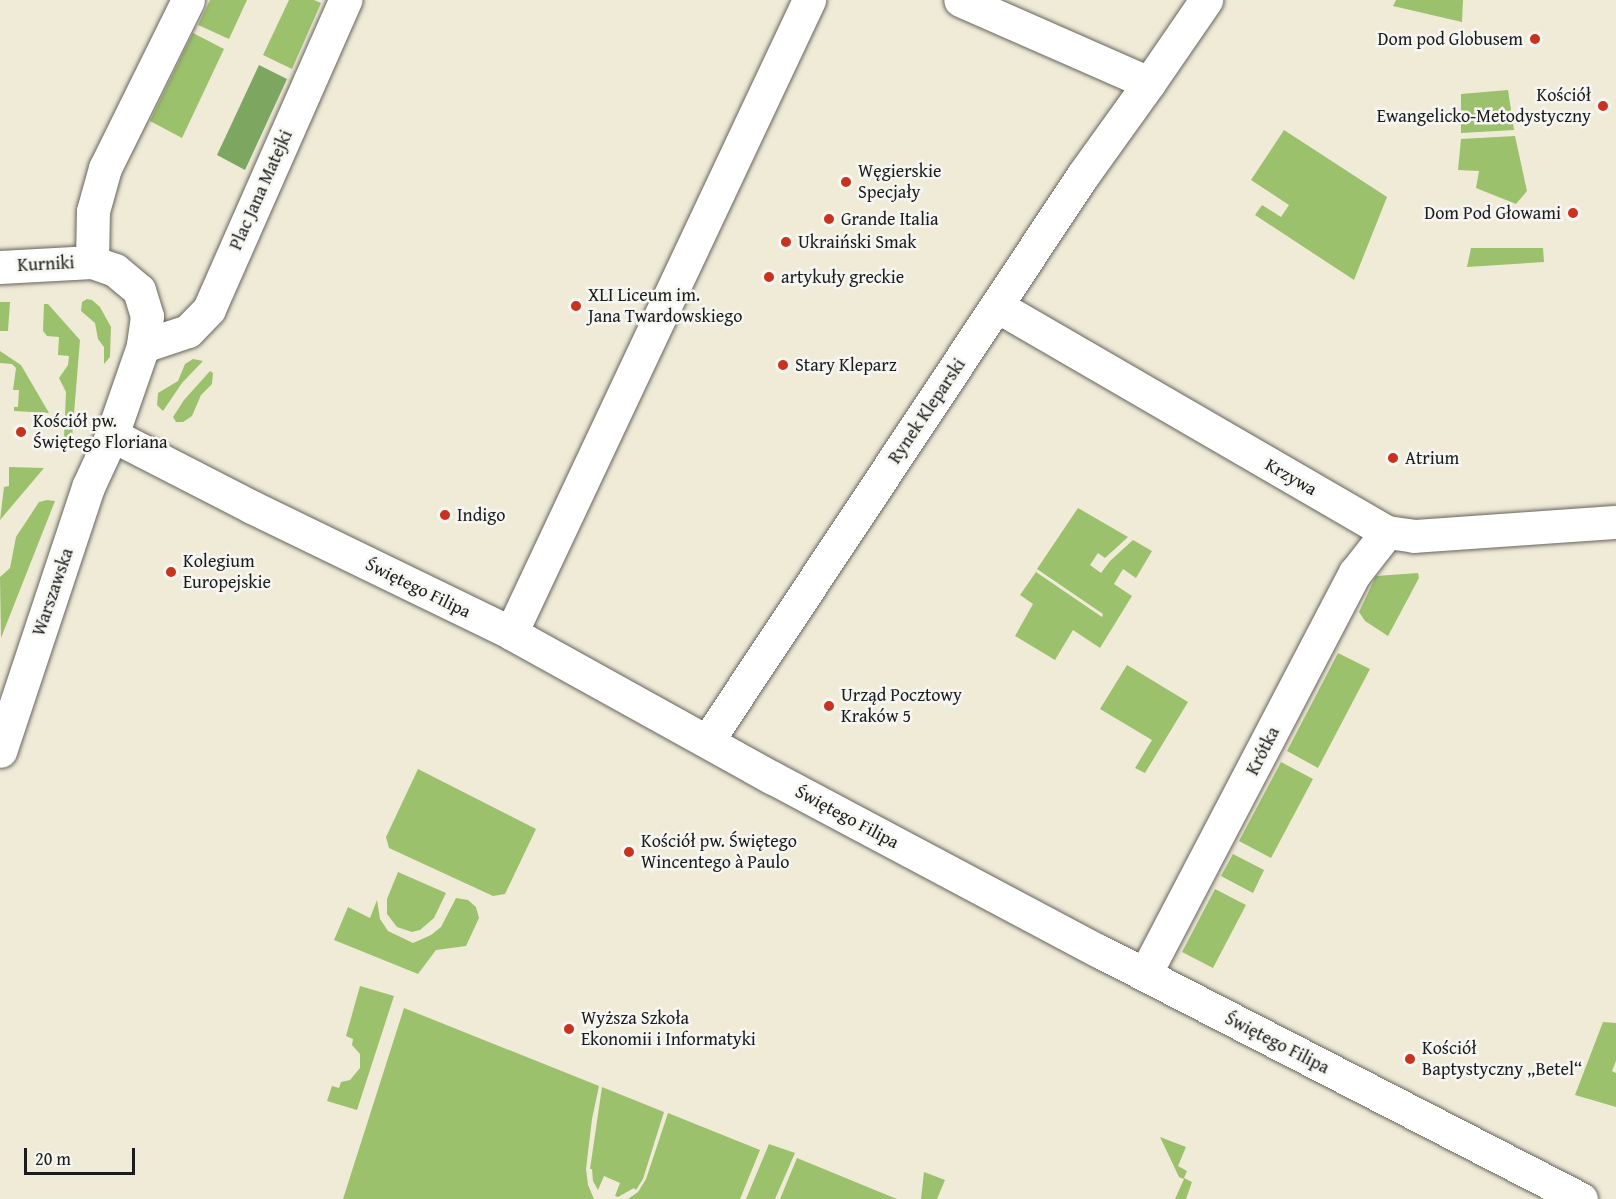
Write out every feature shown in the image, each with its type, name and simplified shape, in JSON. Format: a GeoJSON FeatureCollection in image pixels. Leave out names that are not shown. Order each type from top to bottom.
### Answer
{"type":"FeatureCollection","features":[{"type":"Feature","properties":{"kind":"street"},"geometry":{"type":"LineString","coordinates":[[112,435],[143,346],[147,316],[139,290],[115,270],[92,261],[93,211],[105,168],[188,0]]}},
{"type":"Feature","properties":{"kind":"street","name":"Plac Jana Matejki"},"geometry":{"type":"LineString","coordinates":[[143,346],[188,331],[209,309],[345,0]]}},
{"type":"Feature","properties":{"kind":"street"},"geometry":{"type":"LineString","coordinates":[[511,633],[810,0]]}},
{"type":"Feature","properties":{"kind":"street"},"geometry":{"type":"LineString","coordinates":[[960,0],[1149,83]]}},
{"type":"Feature","properties":{"kind":"street","name":"Rynek Kleparski"},"geometry":{"type":"LineString","coordinates":[[708,740],[997,306],[1206,0]]}},
{"type":"Feature","properties":{"kind":"street","name":"Kurniki"},"geometry":{"type":"LineString","coordinates":[[0,267],[92,261]]}},
{"type":"Feature","properties":{"kind":"street","name":"Krzywa"},"geometry":{"type":"LineString","coordinates":[[997,306],[1387,532],[1414,536],[1616,522]]}},
{"type":"Feature","properties":{"kind":"street","name":"Świętego Filipa"},"geometry":{"type":"LineString","coordinates":[[112,435],[252,507],[511,633],[1145,974],[1581,1199]]}},
{"type":"Feature","properties":{"kind":"street","name":"Warszawska"},"geometry":{"type":"LineString","coordinates":[[0,751],[88,487],[112,435]]}},
{"type":"Feature","properties":{"kind":"street","name":"Krótka"},"geometry":{"type":"LineString","coordinates":[[1145,974],[1355,573],[1387,532]]}},
{"type":"Feature","properties":{"kind":"green space"},"geometry":{"type":"Polygon","coordinates":[[[210,0],[247,0],[229,39],[198,25],[210,0]]]}},
{"type":"Feature","properties":{"kind":"green space"},"geometry":{"type":"Polygon","coordinates":[[[289,0],[314,0],[321,3],[292,69],[263,55],[289,0]]]}},
{"type":"Feature","properties":{"kind":"green space"},"geometry":{"type":"Polygon","coordinates":[[[1396,0],[1463,0],[1462,22],[1393,6],[1396,0]]]}},
{"type":"Feature","properties":{"kind":"green space"},"geometry":{"type":"Polygon","coordinates":[[[193,33],[224,49],[182,138],[150,121],[193,33]]]}},
{"type":"Feature","properties":{"kind":"green space"},"geometry":{"type":"Polygon","coordinates":[[[259,65],[287,79],[245,170],[217,155],[259,65]]]}},
{"type":"Feature","properties":{"kind":"green space"},"geometry":{"type":"Polygon","coordinates":[[[1508,90],[1514,130],[1461,133],[1461,94],[1508,90]]]}},
{"type":"Feature","properties":{"kind":"green space"},"geometry":{"type":"Polygon","coordinates":[[[1284,130],[1387,197],[1354,280],[1255,215],[1262,205],[1281,217],[1289,205],[1251,180],[1284,130]]]}},
{"type":"Feature","properties":{"kind":"green space"},"geometry":{"type":"Polygon","coordinates":[[[1515,136],[1527,191],[1516,204],[1476,188],[1479,171],[1458,170],[1461,139],[1515,136]]]}},
{"type":"Feature","properties":{"kind":"green space"},"geometry":{"type":"Polygon","coordinates":[[[1471,248],[1543,248],[1544,262],[1467,267],[1471,248]]]}},
{"type":"Feature","properties":{"kind":"green space"},"geometry":{"type":"Polygon","coordinates":[[[87,299],[100,307],[111,327],[110,357],[104,364],[104,347],[98,339],[95,323],[81,311],[82,302],[87,299]]]}},
{"type":"Feature","properties":{"kind":"green space"},"geometry":{"type":"Polygon","coordinates":[[[0,302],[10,302],[8,331],[0,331],[0,302]]]}},
{"type":"Feature","properties":{"kind":"green space"},"geometry":{"type":"Polygon","coordinates":[[[44,304],[48,304],[80,340],[72,438],[64,438],[66,392],[59,378],[68,365],[69,356],[58,355],[59,337],[47,336],[43,331],[44,304]]]}},
{"type":"Feature","properties":{"kind":"green space"},"geometry":{"type":"Polygon","coordinates":[[[0,351],[21,365],[49,413],[14,411],[14,407],[18,407],[19,390],[13,390],[16,368],[12,364],[0,363],[0,351]]]}},
{"type":"Feature","properties":{"kind":"green space"},"geometry":{"type":"Polygon","coordinates":[[[193,359],[203,361],[182,383],[163,411],[157,405],[158,393],[178,381],[185,364],[193,359]]]}},
{"type":"Feature","properties":{"kind":"green space"},"geometry":{"type":"Polygon","coordinates":[[[210,371],[213,373],[212,384],[201,395],[192,416],[183,422],[176,422],[173,417],[184,400],[210,371]]]}},
{"type":"Feature","properties":{"kind":"green space"},"geometry":{"type":"Polygon","coordinates":[[[9,467],[44,468],[0,520],[4,487],[9,486],[9,467]]]}},
{"type":"Feature","properties":{"kind":"green space"},"geometry":{"type":"Polygon","coordinates":[[[55,501],[1,638],[0,577],[10,568],[16,537],[39,502],[55,501]]]}},
{"type":"Feature","properties":{"kind":"green space"},"geometry":{"type":"Polygon","coordinates":[[[1078,508],[1128,537],[1105,558],[1098,553],[1090,565],[1101,573],[1110,561],[1133,540],[1152,551],[1136,578],[1123,569],[1114,584],[1132,596],[1100,648],[1073,630],[1055,660],[1015,636],[1033,604],[1020,595],[1036,572],[1102,617],[1103,614],[1037,569],[1078,508]]]}},
{"type":"Feature","properties":{"kind":"green space"},"geometry":{"type":"Polygon","coordinates":[[[1418,573],[1419,578],[1388,636],[1365,621],[1359,612],[1376,576],[1418,573]]]}},
{"type":"Feature","properties":{"kind":"green space"},"geometry":{"type":"Polygon","coordinates":[[[1338,653],[1370,669],[1318,768],[1287,751],[1338,653]]]}},
{"type":"Feature","properties":{"kind":"green space"},"geometry":{"type":"Polygon","coordinates":[[[1127,665],[1188,702],[1145,773],[1135,768],[1152,740],[1100,709],[1127,665]]]}},
{"type":"Feature","properties":{"kind":"green space"},"geometry":{"type":"Polygon","coordinates":[[[1281,762],[1313,779],[1271,858],[1239,841],[1281,762]]]}},
{"type":"Feature","properties":{"kind":"green space"},"geometry":{"type":"Polygon","coordinates":[[[418,769],[536,829],[505,894],[493,896],[389,848],[386,837],[418,769]]]}},
{"type":"Feature","properties":{"kind":"green space"},"geometry":{"type":"Polygon","coordinates":[[[1233,854],[1264,870],[1253,893],[1221,876],[1233,854]]]}},
{"type":"Feature","properties":{"kind":"green space"},"geometry":{"type":"Polygon","coordinates":[[[398,872],[446,893],[434,918],[420,930],[412,932],[397,927],[387,914],[387,899],[398,872]]]}},
{"type":"Feature","properties":{"kind":"green space"},"geometry":{"type":"Polygon","coordinates":[[[1215,889],[1246,905],[1213,968],[1182,952],[1215,889]]]}},
{"type":"Feature","properties":{"kind":"green space"},"geometry":{"type":"Polygon","coordinates":[[[456,898],[468,900],[476,907],[479,918],[466,946],[436,950],[418,974],[334,940],[348,907],[370,918],[377,900],[380,919],[388,931],[413,943],[431,935],[441,927],[456,898]]]}},
{"type":"Feature","properties":{"kind":"green space"},"geometry":{"type":"Polygon","coordinates":[[[360,986],[394,996],[357,1110],[327,1101],[332,1086],[339,1088],[341,1082],[350,1080],[360,1068],[360,1054],[352,1045],[353,1039],[346,1036],[360,986]]]}},
{"type":"Feature","properties":{"kind":"green space"},"geometry":{"type":"Polygon","coordinates":[[[404,1008],[599,1086],[592,1119],[586,1169],[588,1185],[594,1199],[343,1199],[404,1008]]]}},
{"type":"Feature","properties":{"kind":"green space"},"geometry":{"type":"Polygon","coordinates":[[[1603,1022],[1616,1023],[1616,1061],[1612,1071],[1616,1073],[1616,1107],[1575,1095],[1603,1022]]]}},
{"type":"Feature","properties":{"kind":"green space"},"geometry":{"type":"Polygon","coordinates":[[[602,1087],[664,1112],[643,1179],[636,1190],[634,1188],[618,1197],[615,1196],[620,1183],[604,1176],[598,1190],[593,1181],[592,1169],[590,1169],[602,1087]]]}},
{"type":"Feature","properties":{"kind":"green space"},"geometry":{"type":"Polygon","coordinates":[[[668,1113],[760,1150],[740,1199],[628,1199],[638,1192],[646,1179],[668,1113]]]}},
{"type":"Feature","properties":{"kind":"green space"},"geometry":{"type":"Polygon","coordinates":[[[1160,1137],[1186,1147],[1178,1166],[1187,1171],[1184,1178],[1192,1182],[1186,1199],[1175,1199],[1184,1179],[1179,1177],[1160,1137]]]}},
{"type":"Feature","properties":{"kind":"green space"},"geometry":{"type":"Polygon","coordinates":[[[769,1144],[795,1153],[775,1199],[746,1199],[769,1144]]]}},
{"type":"Feature","properties":{"kind":"green space"},"geometry":{"type":"Polygon","coordinates":[[[797,1158],[887,1195],[897,1199],[780,1199],[797,1158]]]}},
{"type":"Feature","properties":{"kind":"green space"},"geometry":{"type":"Polygon","coordinates":[[[924,1172],[945,1180],[937,1199],[921,1199],[924,1172]]]}},
{"type":"Feature","properties":{"kind":"place","name":"Dom pod Globusem"},"geometry":{"type":"Point","coordinates":[1535,39]}},
{"type":"Feature","properties":{"kind":"place","name":"Kościół Ewangelicko-Metodystyczny"},"geometry":{"type":"Point","coordinates":[1603,106]}},
{"type":"Feature","properties":{"kind":"place","name":"Węgierskie Specjały"},"geometry":{"type":"Point","coordinates":[846,182]}},
{"type":"Feature","properties":{"kind":"place","name":"Dom Pod Głowami"},"geometry":{"type":"Point","coordinates":[1573,213]}},
{"type":"Feature","properties":{"kind":"place","name":"Grande Italia"},"geometry":{"type":"Point","coordinates":[829,219]}},
{"type":"Feature","properties":{"kind":"place","name":"Ukraiński Smak"},"geometry":{"type":"Point","coordinates":[786,242]}},
{"type":"Feature","properties":{"kind":"place","name":"artykuły greckie"},"geometry":{"type":"Point","coordinates":[769,277]}},
{"type":"Feature","properties":{"kind":"place","name":"XLI Liceum im. Jana Twardowskiego"},"geometry":{"type":"Point","coordinates":[576,306]}},
{"type":"Feature","properties":{"kind":"place","name":"Stary Kleparz"},"geometry":{"type":"Point","coordinates":[783,365]}},
{"type":"Feature","properties":{"kind":"place","name":"Kościół pw. Świętego Floriana"},"geometry":{"type":"Point","coordinates":[21,432]}},
{"type":"Feature","properties":{"kind":"place","name":"Atrium"},"geometry":{"type":"Point","coordinates":[1393,458]}},
{"type":"Feature","properties":{"kind":"place","name":"Indigo"},"geometry":{"type":"Point","coordinates":[445,515]}},
{"type":"Feature","properties":{"kind":"place","name":"Kolegium Europejskie"},"geometry":{"type":"Point","coordinates":[171,572]}},
{"type":"Feature","properties":{"kind":"place","name":"Urząd Pocztowy Kraków 5"},"geometry":{"type":"Point","coordinates":[829,706]}},
{"type":"Feature","properties":{"kind":"place","name":"Kościół pw. Świętego Wincentego à Paulo"},"geometry":{"type":"Point","coordinates":[629,852]}},
{"type":"Feature","properties":{"kind":"place","name":"Wyższa Szkoła Ekonomii i Informatyki"},"geometry":{"type":"Point","coordinates":[569,1029]}},
{"type":"Feature","properties":{"kind":"place","name":"Kościół Baptystyczny „Betel“"},"geometry":{"type":"Point","coordinates":[1410,1059]}}]}
